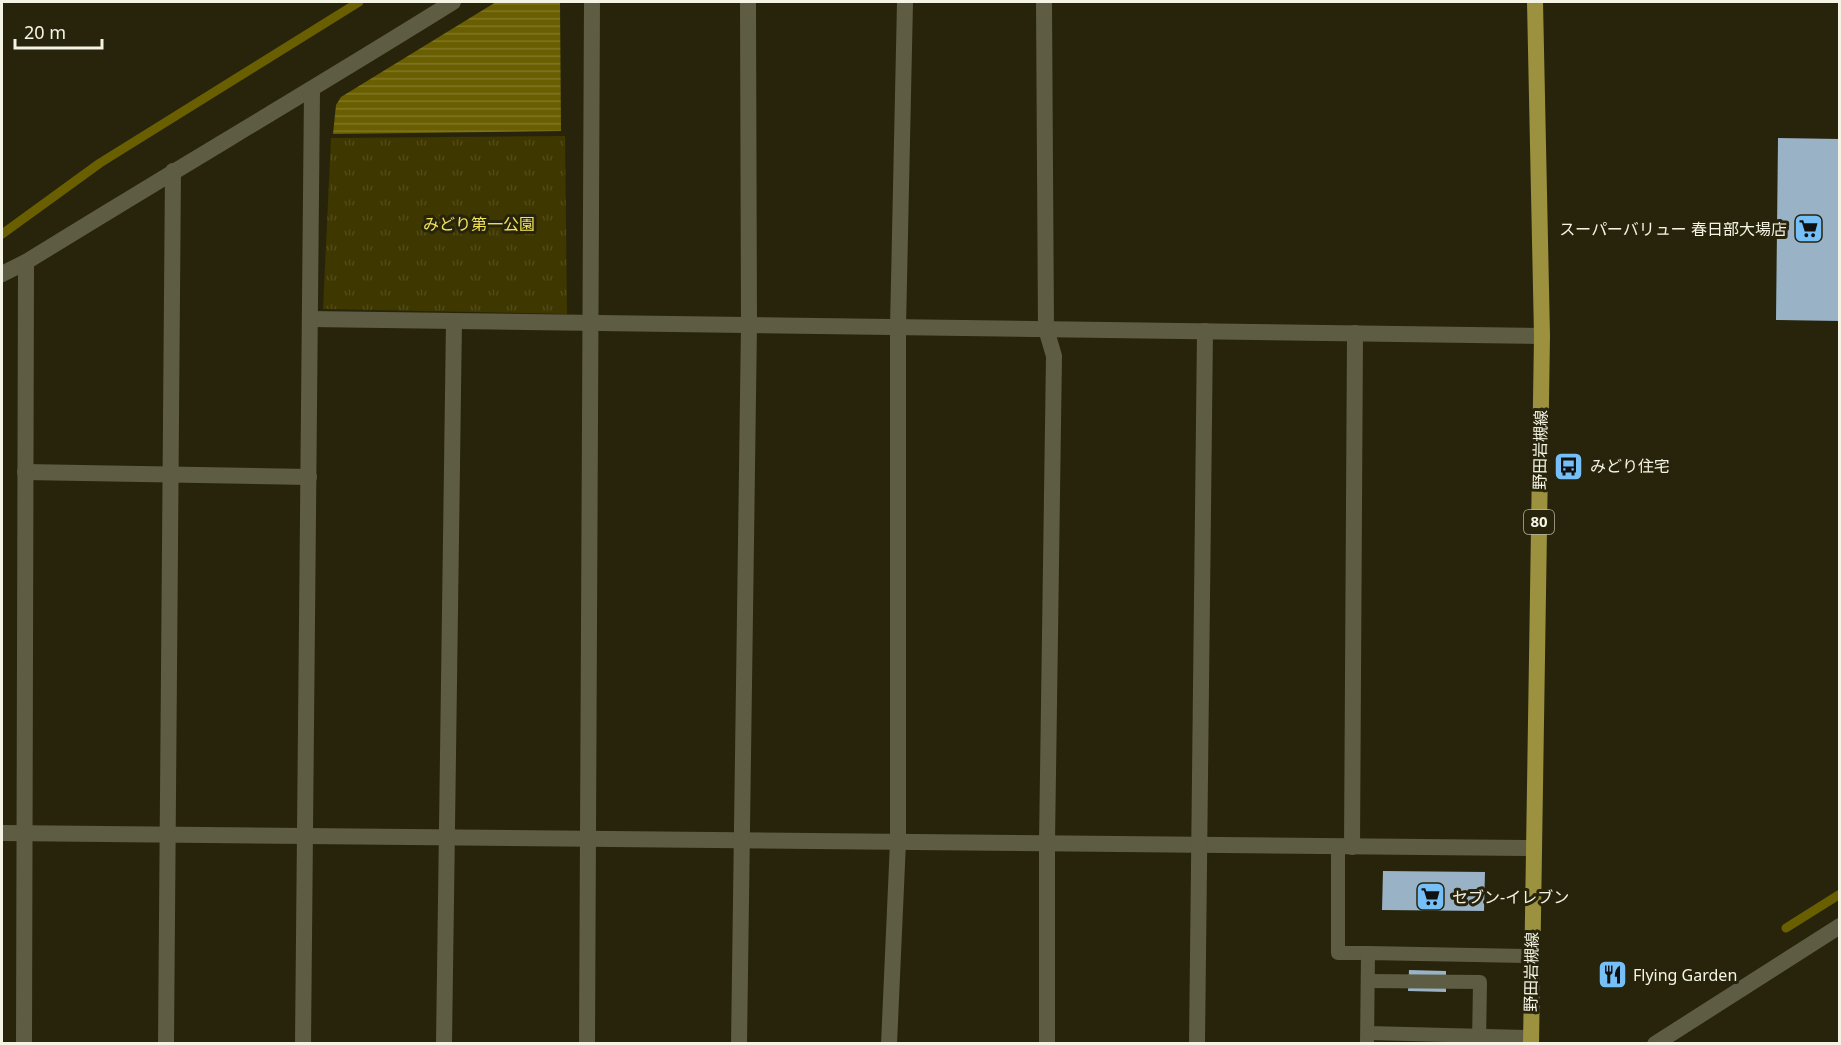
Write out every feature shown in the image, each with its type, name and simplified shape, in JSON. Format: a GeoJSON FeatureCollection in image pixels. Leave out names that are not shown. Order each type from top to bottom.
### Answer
{"type":"FeatureCollection","features":[{"type":"Feature","properties":{"kind":"main road","name":"野田岩槻線"},"geometry":{"type":"LineString","coordinates":[[1531,1040],[1542,336],[1535,2]]}},
{"type":"Feature","properties":{"kind":"street"},"geometry":{"type":"LineString","coordinates":[[2,274],[26,262],[173,171],[312,90],[453,2]]}},
{"type":"Feature","properties":{"kind":"street"},"geometry":{"type":"LineString","coordinates":[[587,1044],[592,2]]}},
{"type":"Feature","properties":{"kind":"street"},"geometry":{"type":"LineString","coordinates":[[739,1044],[749,325],[748,2]]}},
{"type":"Feature","properties":{"kind":"street"},"geometry":{"type":"LineString","coordinates":[[889,1044],[898,842],[898,327],[905,2]]}},
{"type":"Feature","properties":{"kind":"street"},"geometry":{"type":"LineString","coordinates":[[1044,2],[1046,329],[1054,356],[1047,843],[1047,1044]]}},
{"type":"Feature","properties":{"kind":"street"},"geometry":{"type":"LineString","coordinates":[[303,1044],[312,90]]}},
{"type":"Feature","properties":{"kind":"street"},"geometry":{"type":"LineString","coordinates":[[166,1044],[173,171]]}},
{"type":"Feature","properties":{"kind":"street"},"geometry":{"type":"LineString","coordinates":[[24,1044],[26,262]]}},
{"type":"Feature","properties":{"kind":"street"},"geometry":{"type":"LineString","coordinates":[[310,319],[1542,336]]}},
{"type":"Feature","properties":{"kind":"street"},"geometry":{"type":"LineString","coordinates":[[444,1044],[454,321]]}},
{"type":"Feature","properties":{"kind":"street"},"geometry":{"type":"LineString","coordinates":[[1197,1044],[1205,331]]}},
{"type":"Feature","properties":{"kind":"street"},"geometry":{"type":"LineString","coordinates":[[1345,846],[1355,333]]}},
{"type":"Feature","properties":{"kind":"street"},"geometry":{"type":"LineString","coordinates":[[25,472],[309,477]]}},
{"type":"Feature","properties":{"kind":"street"},"geometry":{"type":"LineString","coordinates":[[2,833],[1533,848]]}},
{"type":"Feature","properties":{"kind":"street"},"geometry":{"type":"LineString","coordinates":[[1655,1044],[1839,926]]}},
{"type":"Feature","properties":{"kind":"lane"},"geometry":{"type":"LineString","coordinates":[[1345,846],[1338,953],[1428,948],[1532,956]]}},
{"type":"Feature","properties":{"kind":"lane"},"geometry":{"type":"LineString","coordinates":[[1368,953],[1367,1038],[1531,1040]]}},
{"type":"Feature","properties":{"kind":"lane"},"geometry":{"type":"LineString","coordinates":[[1368,981],[1480,982],[1479,1040]]}},
{"type":"Feature","properties":{"kind":"path"},"geometry":{"type":"LineString","coordinates":[[427,223],[441,224]]}},
{"type":"Feature","properties":{"kind":"green space","name":"みどり第一公園"},"geometry":{"type":"Polygon","coordinates":[[[565,136],[567,314],[323,309],[331,138],[565,136]]]}},
{"type":"Feature","properties":{"kind":"shaded area"},"geometry":{"type":"Polygon","coordinates":[[[496,2],[560,2],[561,131],[333,134],[336,105],[341,97],[496,2]]]}},
{"type":"Feature","properties":{"kind":"building","name":"スーパーバリュー 春日部大場店"},"geometry":{"type":"Polygon","coordinates":[[[1778,138],[1840,139],[1840,321],[1776,320],[1778,138]]]}},
{"type":"Feature","properties":{"kind":"building"},"geometry":{"type":"Polygon","coordinates":[[[1383,871],[1485,872],[1484,911],[1382,910],[1383,871]]]}},
{"type":"Feature","properties":{"kind":"building"},"geometry":{"type":"Polygon","coordinates":[[[1409,970],[1446,971],[1446,992],[1408,991],[1409,970]]]}},
{"type":"Feature","properties":{"kind":"waterway"},"geometry":{"type":"LineString","coordinates":[[2,234],[100,163],[359,2]]}},
{"type":"Feature","properties":{"kind":"waterway"},"geometry":{"type":"LineString","coordinates":[[1786,928],[1840,894]]}},
{"type":"Feature","properties":{"kind":"place","name":"スーパーバリュー 春日部大場店"},"geometry":{"type":"Point","coordinates":[1808,229]}},
{"type":"Feature","properties":{"kind":"place","name":"みどり住宅"},"geometry":{"type":"Point","coordinates":[1569,466]}},
{"type":"Feature","properties":{"kind":"place","name":"セブン-イレブン"},"geometry":{"type":"Point","coordinates":[1431,897]}},
{"type":"Feature","properties":{"kind":"place","name":"Flying Garden"},"geometry":{"type":"Point","coordinates":[1612,975]}}]}
